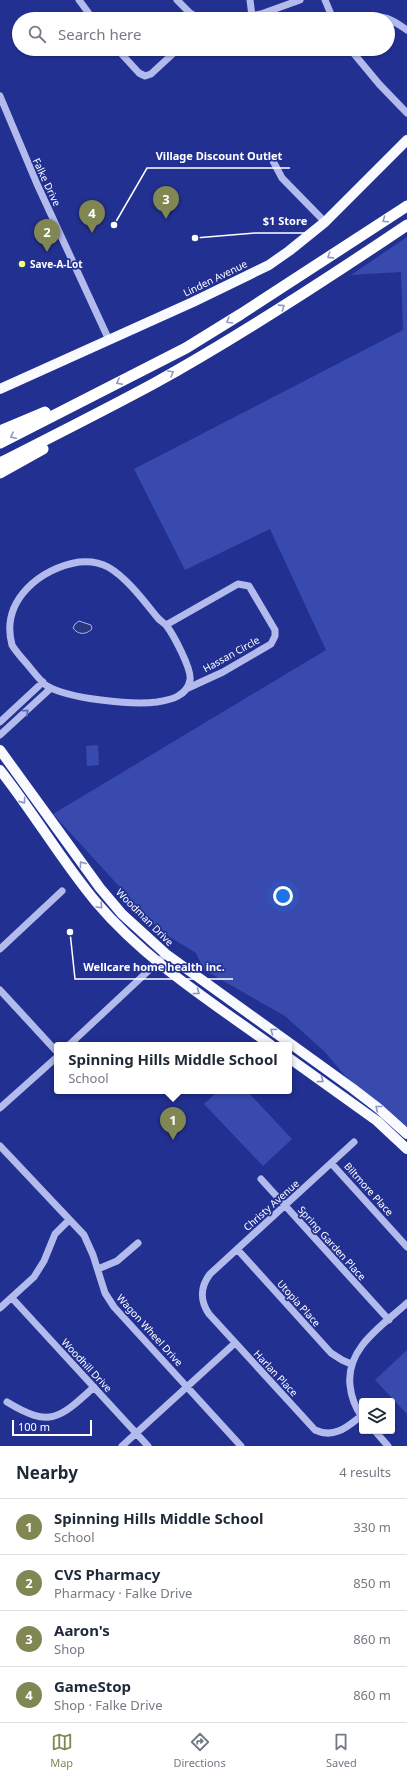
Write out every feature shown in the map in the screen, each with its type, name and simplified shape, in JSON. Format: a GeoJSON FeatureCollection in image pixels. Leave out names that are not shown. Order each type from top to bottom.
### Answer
{"type":"FeatureCollection","features":[{"type":"Feature","properties":{"kind":"highway"},"geometry":{"type":"LineString","coordinates":[[0,442],[186,348],[407,206]]}},
{"type":"Feature","properties":{"kind":"highway"},"geometry":{"type":"LineString","coordinates":[[0,473],[68,436],[259,321],[380,244],[407,225]]}},
{"type":"Feature","properties":{"kind":"highway"},"geometry":{"type":"LineString","coordinates":[[0,463],[153,384]]}},
{"type":"Feature","properties":{"kind":"highway"},"geometry":{"type":"LineString","coordinates":[[0,430],[98,392]]}},
{"type":"Feature","properties":{"kind":"main road","name":"Linden Avenue"},"geometry":{"type":"LineString","coordinates":[[0,389],[193,302],[269,265],[289,252],[325,222],[407,140]]}},
{"type":"Feature","properties":{"kind":"main road","name":"Woodman Drive"},"geometry":{"type":"LineString","coordinates":[[0,750],[100,888],[122,914],[166,954],[288,1042]]}},
{"type":"Feature","properties":{"kind":"main road"},"geometry":{"type":"LineString","coordinates":[[0,770],[68,867],[96,903],[124,932],[158,963],[267,1042]]}},
{"type":"Feature","properties":{"kind":"main road","name":"Woodman Drive"},"geometry":{"type":"LineString","coordinates":[[292,1045],[378,1108],[407,1134]]}},
{"type":"Feature","properties":{"kind":"main road"},"geometry":{"type":"LineString","coordinates":[[292,1060],[377,1121],[407,1149]]}},
{"type":"Feature","properties":{"kind":"street"},"geometry":{"type":"LineString","coordinates":[[79,0],[88,12]]}},
{"type":"Feature","properties":{"kind":"street"},"geometry":{"type":"LineString","coordinates":[[177,0],[189,12]]}},
{"type":"Feature","properties":{"kind":"street"},"geometry":{"type":"LineString","coordinates":[[250,0],[252,12]]}},
{"type":"Feature","properties":{"kind":"street"},"geometry":{"type":"LineString","coordinates":[[268,12],[300,0]]}},
{"type":"Feature","properties":{"kind":"street"},"geometry":{"type":"LineString","coordinates":[[325,0],[330,12]]}},
{"type":"Feature","properties":{"kind":"street"},"geometry":{"type":"LineString","coordinates":[[395,23],[407,30]]}},
{"type":"Feature","properties":{"kind":"street"},"geometry":{"type":"LineString","coordinates":[[123,56],[139,73],[145,76],[151,74],[170,56]]}},
{"type":"Feature","properties":{"kind":"street"},"geometry":{"type":"LineString","coordinates":[[356,56],[379,84],[407,113]]}},
{"type":"Feature","properties":{"kind":"street","name":"Falke Drive"},"geometry":{"type":"LineString","coordinates":[[0,96],[37,184],[109,340]]}},
{"type":"Feature","properties":{"kind":"street"},"geometry":{"type":"LineString","coordinates":[[273,161],[282,178],[325,222]]}},
{"type":"Feature","properties":{"kind":"street"},"geometry":{"type":"LineString","coordinates":[[0,735],[51,688],[43,682],[12,644],[7,627],[12,604],[19,592],[26,585],[53,569],[79,562],[93,562],[107,567],[119,575],[166,625],[189,670],[190,680],[186,689]]}},
{"type":"Feature","properties":{"kind":"street","name":"Hassan Circle"},"geometry":{"type":"LineString","coordinates":[[51,688],[92,698],[130,703],[172,699],[179,696],[186,689],[224,672],[271,644],[275,636],[275,630],[249,586],[238,584],[166,625]]}},
{"type":"Feature","properties":{"kind":"street"},"geometry":{"type":"LineString","coordinates":[[0,722],[43,682]]}},
{"type":"Feature","properties":{"kind":"street"},"geometry":{"type":"LineString","coordinates":[[0,949],[62,891]]}},
{"type":"Feature","properties":{"kind":"street"},"geometry":{"type":"LineString","coordinates":[[73,1042],[166,954]]}},
{"type":"Feature","properties":{"kind":"street"},"geometry":{"type":"LineString","coordinates":[[0,990],[54,1049]]}},
{"type":"Feature","properties":{"kind":"street"},"geometry":{"type":"LineString","coordinates":[[0,1108],[54,1060]]}},
{"type":"Feature","properties":{"kind":"street","name":"Christy Avenue"},"geometry":{"type":"LineString","coordinates":[[204,1284],[210,1274],[354,1142]]}},
{"type":"Feature","properties":{"kind":"street","name":"Wagon Wheel Drive"},"geometry":{"type":"LineString","coordinates":[[0,1146],[84,1236],[89,1244],[102,1285],[109,1300],[241,1446]]}},
{"type":"Feature","properties":{"kind":"street","name":"Biltmore Place"},"geometry":{"type":"LineString","coordinates":[[331,1163],[407,1247]]}},
{"type":"Feature","properties":{"kind":"street","name":"Spring Garden Place"},"geometry":{"type":"LineString","coordinates":[[261,1179],[389,1320]]}},
{"type":"Feature","properties":{"kind":"street"},"geometry":{"type":"LineString","coordinates":[[0,1308],[12,1298],[39,1270],[52,1240],[69,1220]]}},
{"type":"Feature","properties":{"kind":"street"},"geometry":{"type":"LineString","coordinates":[[98,1269],[117,1261],[138,1243]]}},
{"type":"Feature","properties":{"kind":"street","name":"Utopia Place"},"geometry":{"type":"LineString","coordinates":[[237,1249],[331,1353],[351,1364]]}},
{"type":"Feature","properties":{"kind":"street","name":"Harlan Place"},"geometry":{"type":"LineString","coordinates":[[204,1284],[202,1298],[206,1309],[234,1343],[315,1430],[326,1433],[338,1432],[359,1418]]}},
{"type":"Feature","properties":{"kind":"street","name":"Woodhill Drive"},"geometry":{"type":"LineString","coordinates":[[12,1298],[148,1446]]}},
{"type":"Feature","properties":{"kind":"street"},"geometry":{"type":"LineString","coordinates":[[359,1412],[354,1405],[350,1390],[349,1376],[351,1364],[363,1344],[407,1303]]}},
{"type":"Feature","properties":{"kind":"street"},"geometry":{"type":"LineString","coordinates":[[122,1446],[234,1343]]}},
{"type":"Feature","properties":{"kind":"street"},"geometry":{"type":"LineString","coordinates":[[7,1402],[29,1414],[43,1418],[51,1417],[69,1410],[94,1387]]}},
{"type":"Feature","properties":{"kind":"street"},"geometry":{"type":"LineString","coordinates":[[378,1434],[388,1446]]}},
{"type":"Feature","properties":{"kind":"shaded area"},"geometry":{"type":"Polygon","coordinates":[[[407,237],[407,1128],[346,1077],[325,1052],[285,1016],[204,970],[196,953],[160,931],[53,814],[326,650],[270,529],[185,570],[134,469],[403,330],[401,272],[351,275],[407,237]]]}},
{"type":"Feature","properties":{"kind":"shaded area"},"geometry":{"type":"Polygon","coordinates":[[[79,621],[91,625],[92,629],[85,633],[77,632],[73,628],[79,621]]]}},
{"type":"Feature","properties":{"kind":"shaded area"},"geometry":{"type":"Polygon","coordinates":[[[98,745],[99,765],[87,766],[86,746],[98,745]]]}},
{"type":"Feature","properties":{"kind":"shaded area"},"geometry":{"type":"Polygon","coordinates":[[[215,1094],[250,1094],[292,1139],[263,1166],[204,1104],[215,1094]]]}},
{"type":"Feature","properties":{"kind":"shaded area"},"geometry":{"type":"Polygon","coordinates":[[[407,1350],[407,1414],[395,1401],[395,1398],[392,1398],[375,1380],[407,1350]]]}},
{"type":"Feature","properties":{"kind":"place","name":"Aaron's"},"geometry":{"type":"Point","coordinates":[166,219]}},
{"type":"Feature","properties":{"kind":"place","name":"Village Discount Outlet"},"geometry":{"type":"Point","coordinates":[114,225]}},
{"type":"Feature","properties":{"kind":"place","name":"GameStop"},"geometry":{"type":"Point","coordinates":[92,233]}},
{"type":"Feature","properties":{"kind":"place","name":"$1 Store"},"geometry":{"type":"Point","coordinates":[195,238]}},
{"type":"Feature","properties":{"kind":"place","name":"CVS Pharmacy"},"geometry":{"type":"Point","coordinates":[47,252]}},
{"type":"Feature","properties":{"kind":"place","name":"Save-A-Lot"},"geometry":{"type":"Point","coordinates":[22,264]}},
{"type":"Feature","properties":{"kind":"place","name":"Wellcare home health inc."},"geometry":{"type":"Point","coordinates":[70,932]}},
{"type":"Feature","properties":{"kind":"place","name":"Spinning Hills Middle School"},"geometry":{"type":"Point","coordinates":[173,1140]}}]}
